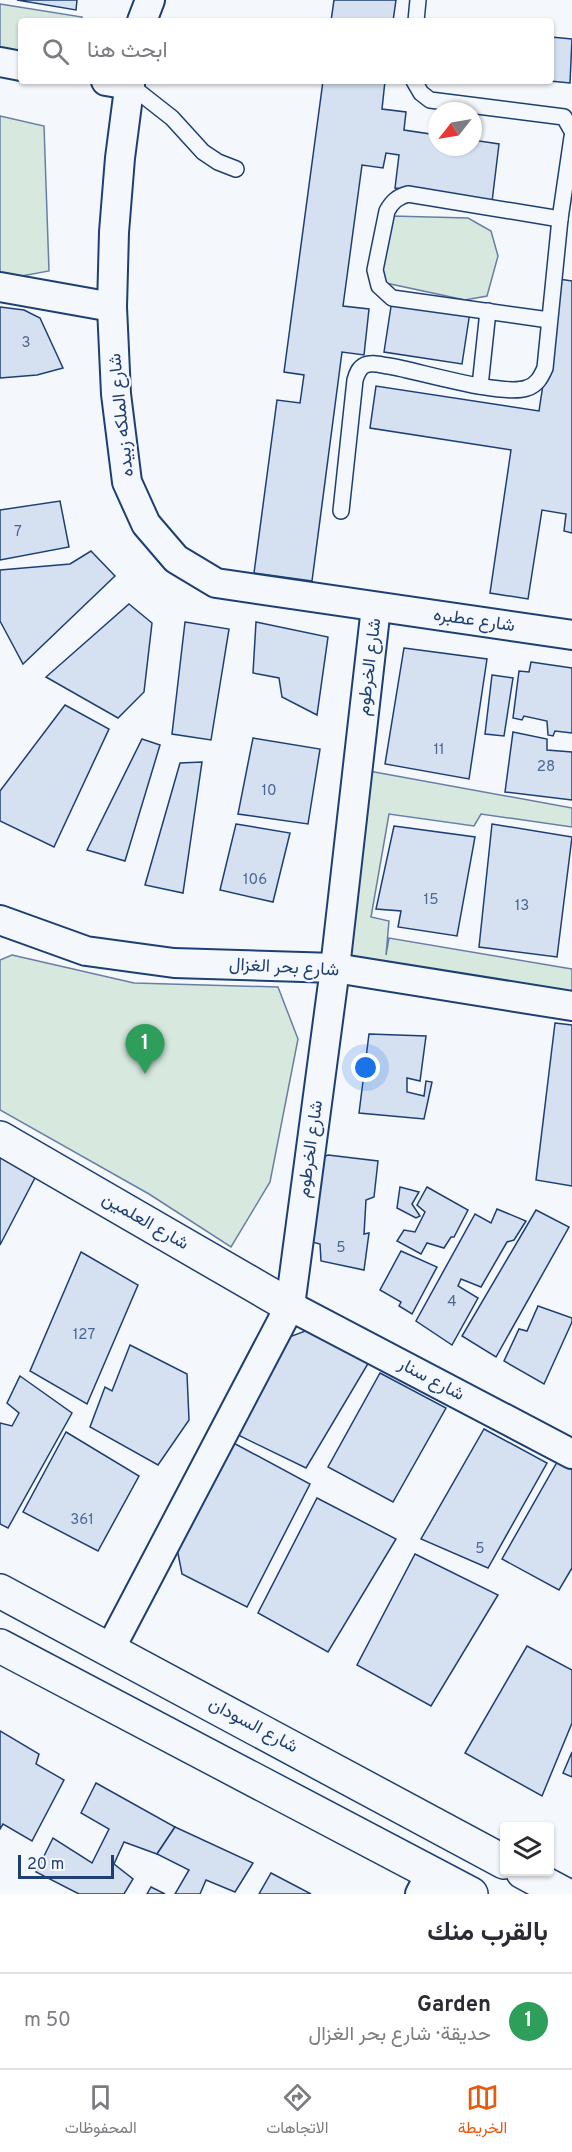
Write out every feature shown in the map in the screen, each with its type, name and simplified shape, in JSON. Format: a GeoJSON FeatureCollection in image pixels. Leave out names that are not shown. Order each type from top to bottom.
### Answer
{"type":"FeatureCollection","features":[{"type":"Feature","properties":{"kind":"main road","name":"شارع العلمين"},"geometry":{"type":"LineString","coordinates":[[0,1138],[290,1306]]}},
{"type":"Feature","properties":{"kind":"main road","name":"شارع السودان"},"geometry":{"type":"LineString","coordinates":[[0,1591],[500,1860]]}},
{"type":"Feature","properties":{"kind":"main road"},"geometry":{"type":"LineString","coordinates":[[0,1646],[426,1884],[471,1894]]}},
{"type":"Feature","properties":{"kind":"main road"},"geometry":{"type":"LineString","coordinates":[[530,1876],[564,1894]]}},
{"type":"Feature","properties":{"kind":"street"},"geometry":{"type":"LineString","coordinates":[[143,18],[150,0]]}},
{"type":"Feature","properties":{"kind":"street"},"geometry":{"type":"LineString","coordinates":[[0,62],[18,65]]}},
{"type":"Feature","properties":{"kind":"street","name":"شارع الملكه زبيده"},"geometry":{"type":"LineString","coordinates":[[122,84],[112,307],[116,394],[127,482],[146,524],[176,559],[216,583],[376,608]]}},
{"type":"Feature","properties":{"kind":"street"},"geometry":{"type":"LineString","coordinates":[[0,287],[112,307]]}},
{"type":"Feature","properties":{"kind":"street","name":"شارع عطبره"},"geometry":{"type":"LineString","coordinates":[[376,608],[572,635]]}},
{"type":"Feature","properties":{"kind":"street","name":"شارع الخرطوم"},"geometry":{"type":"LineString","coordinates":[[110,1649],[290,1306],[335,968],[376,608]]}},
{"type":"Feature","properties":{"kind":"street","name":"شارع بحر الغزال"},"geometry":{"type":"LineString","coordinates":[[0,920],[86,951],[174,963],[335,968],[572,1006]]}},
{"type":"Feature","properties":{"kind":"street","name":"شارع سنار"},"geometry":{"type":"LineString","coordinates":[[290,1306],[572,1454]]}},
{"type":"Feature","properties":{"kind":"lane"},"geometry":{"type":"LineString","coordinates":[[416,18],[418,0]]}},
{"type":"Feature","properties":{"kind":"lane"},"geometry":{"type":"LineString","coordinates":[[125,84],[172,118],[203,152],[218,162],[236,169]]}},
{"type":"Feature","properties":{"kind":"lane"},"geometry":{"type":"LineString","coordinates":[[416,84],[421,93],[430,100],[564,117],[572,132]]}},
{"type":"Feature","properties":{"kind":"lane"},"geometry":{"type":"LineString","coordinates":[[341,511],[359,369],[373,364],[480,386],[515,390],[526,389],[536,383],[545,368],[549,320],[565,247],[560,219],[572,137]]}},
{"type":"Feature","properties":{"kind":"lane"},"geometry":{"type":"LineString","coordinates":[[549,320],[392,298],[385,293],[376,278],[375,270],[390,204],[408,194],[560,219]]}},
{"type":"Feature","properties":{"kind":"lane"},"geometry":{"type":"LineString","coordinates":[[480,386],[488,311]]}},
{"type":"Feature","properties":{"kind":"shaded area"},"geometry":{"type":"Polygon","coordinates":[[[0,4],[82,17],[18,18],[18,55],[0,52],[0,4]]]}},
{"type":"Feature","properties":{"kind":"shaded area"},"geometry":{"type":"Polygon","coordinates":[[[0,116],[44,126],[49,271],[0,280],[0,116]]]}},
{"type":"Feature","properties":{"kind":"shaded area"},"geometry":{"type":"Polygon","coordinates":[[[391,216],[468,218],[491,231],[498,256],[487,296],[465,300],[386,283],[379,261],[391,216]]]}},
{"type":"Feature","properties":{"kind":"shaded area"},"geometry":{"type":"Polygon","coordinates":[[[369,771],[572,808],[572,827],[481,814],[474,826],[389,814],[371,917],[389,921],[386,955],[389,938],[572,969],[572,992],[347,959],[369,771]]]}},
{"type":"Feature","properties":{"kind":"shaded area"},"geometry":{"type":"Polygon","coordinates":[[[12,955],[134,983],[278,987],[298,1039],[270,1182],[231,1247],[149,1194],[0,1110],[0,960],[12,955]]]}},
{"type":"Feature","properties":{"kind":"building"},"geometry":{"type":"Polygon","coordinates":[[[17,0],[77,0],[76,10],[17,0]]]}},
{"type":"Feature","properties":{"kind":"building"},"geometry":{"type":"Polygon","coordinates":[[[334,0],[396,0],[393,18],[331,18],[334,0]]]}},
{"type":"Feature","properties":{"kind":"building"},"geometry":{"type":"Polygon","coordinates":[[[554,37],[572,39],[570,83],[554,81],[554,37]]]}},
{"type":"Feature","properties":{"kind":"building"},"geometry":{"type":"Polygon","coordinates":[[[323,84],[385,84],[382,109],[406,112],[404,130],[428,134],[428,156],[482,156],[482,141],[499,144],[492,202],[395,188],[399,155],[386,153],[383,168],[362,165],[343,306],[369,309],[364,355],[342,352],[312,581],[254,573],[277,400],[300,403],[304,375],[284,372],[323,84]]]}},
{"type":"Feature","properties":{"kind":"building"},"geometry":{"type":"Polygon","coordinates":[[[559,279],[572,281],[572,533],[564,531],[566,514],[542,510],[528,599],[490,593],[511,450],[370,428],[376,386],[539,411],[559,279]]]}},
{"type":"Feature","properties":{"kind":"building"},"geometry":{"type":"Polygon","coordinates":[[[392,300],[470,312],[462,364],[384,352],[392,300]]]}},
{"type":"Feature","properties":{"kind":"building"},"geometry":{"type":"Polygon","coordinates":[[[0,307],[24,310],[40,318],[63,368],[37,375],[0,378],[0,307]]]}},
{"type":"Feature","properties":{"kind":"building"},"geometry":{"type":"Polygon","coordinates":[[[60,501],[69,547],[0,560],[0,510],[60,501]]]}},
{"type":"Feature","properties":{"kind":"building"},"geometry":{"type":"Polygon","coordinates":[[[91,551],[115,576],[23,664],[0,621],[0,570],[70,564],[91,551]]]}},
{"type":"Feature","properties":{"kind":"building"},"geometry":{"type":"Polygon","coordinates":[[[129,604],[152,623],[144,692],[118,718],[46,677],[129,604]]]}},
{"type":"Feature","properties":{"kind":"building"},"geometry":{"type":"Polygon","coordinates":[[[185,622],[229,629],[211,740],[172,734],[185,622]]]}},
{"type":"Feature","properties":{"kind":"building"},"geometry":{"type":"Polygon","coordinates":[[[256,622],[328,637],[317,715],[282,697],[279,678],[253,673],[256,622]]]}},
{"type":"Feature","properties":{"kind":"building"},"geometry":{"type":"Polygon","coordinates":[[[404,648],[487,659],[469,779],[385,764],[404,648]]]}},
{"type":"Feature","properties":{"kind":"building"},"geometry":{"type":"Polygon","coordinates":[[[531,662],[572,668],[572,733],[555,731],[553,736],[548,735],[547,721],[524,716],[522,720],[513,718],[519,671],[529,672],[531,662]]]}},
{"type":"Feature","properties":{"kind":"building"},"geometry":{"type":"Polygon","coordinates":[[[492,675],[513,678],[504,736],[485,734],[492,675]]]}},
{"type":"Feature","properties":{"kind":"building"},"geometry":{"type":"Polygon","coordinates":[[[65,705],[109,729],[54,847],[0,821],[0,791],[65,705]]]}},
{"type":"Feature","properties":{"kind":"building"},"geometry":{"type":"Polygon","coordinates":[[[513,732],[547,739],[547,750],[572,752],[572,800],[505,792],[513,732]]]}},
{"type":"Feature","properties":{"kind":"building"},"geometry":{"type":"Polygon","coordinates":[[[253,738],[320,749],[308,824],[238,814],[253,738]]]}},
{"type":"Feature","properties":{"kind":"building"},"geometry":{"type":"Polygon","coordinates":[[[142,739],[160,745],[125,861],[87,850],[142,739]]]}},
{"type":"Feature","properties":{"kind":"building"},"geometry":{"type":"Polygon","coordinates":[[[202,762],[183,893],[145,885],[180,763],[202,762]]]}},
{"type":"Feature","properties":{"kind":"building"},"geometry":{"type":"Polygon","coordinates":[[[236,824],[290,833],[273,902],[220,890],[236,824]]]}},
{"type":"Feature","properties":{"kind":"building"},"geometry":{"type":"Polygon","coordinates":[[[492,824],[572,837],[557,957],[479,947],[492,824]]]}},
{"type":"Feature","properties":{"kind":"building"},"geometry":{"type":"Polygon","coordinates":[[[394,826],[475,837],[457,936],[398,927],[401,911],[376,909],[394,826]]]}},
{"type":"Feature","properties":{"kind":"building"},"geometry":{"type":"Polygon","coordinates":[[[555,1023],[572,1025],[572,1186],[536,1180],[555,1023]]]}},
{"type":"Feature","properties":{"kind":"building"},"geometry":{"type":"Polygon","coordinates":[[[369,1034],[426,1036],[420,1081],[407,1078],[407,1092],[424,1096],[426,1081],[432,1082],[424,1119],[359,1113],[369,1034]]]}},
{"type":"Feature","properties":{"kind":"building"},"geometry":{"type":"Polygon","coordinates":[[[0,1149],[38,1172],[0,1245],[0,1149]]]}},
{"type":"Feature","properties":{"kind":"building"},"geometry":{"type":"Polygon","coordinates":[[[328,1155],[378,1161],[374,1197],[366,1200],[364,1234],[369,1233],[364,1270],[321,1261],[320,1244],[312,1242],[321,1158],[328,1155]]]}},
{"type":"Feature","properties":{"kind":"building"},"geometry":{"type":"Polygon","coordinates":[[[400,1187],[419,1192],[412,1204],[420,1216],[416,1218],[397,1208],[400,1187]]]}},
{"type":"Feature","properties":{"kind":"building"},"geometry":{"type":"Polygon","coordinates":[[[427,1187],[468,1210],[454,1237],[451,1237],[444,1248],[427,1243],[421,1254],[397,1241],[404,1230],[415,1232],[425,1212],[417,1205],[427,1187]]]}},
{"type":"Feature","properties":{"kind":"building"},"geometry":{"type":"Polygon","coordinates":[[[497,1209],[526,1221],[514,1240],[507,1242],[481,1287],[461,1279],[458,1286],[478,1298],[452,1345],[416,1321],[475,1214],[491,1223],[497,1209]]]}},
{"type":"Feature","properties":{"kind":"building"},"geometry":{"type":"Polygon","coordinates":[[[536,1210],[569,1227],[496,1357],[462,1336],[536,1210]]]}},
{"type":"Feature","properties":{"kind":"building"},"geometry":{"type":"Polygon","coordinates":[[[401,1251],[437,1267],[412,1314],[399,1306],[401,1302],[380,1290],[401,1251]]]}},
{"type":"Feature","properties":{"kind":"building"},"geometry":{"type":"Polygon","coordinates":[[[81,1252],[138,1285],[87,1404],[30,1371],[81,1252]]]}},
{"type":"Feature","properties":{"kind":"building"},"geometry":{"type":"Polygon","coordinates":[[[538,1306],[572,1318],[544,1384],[504,1361],[519,1329],[527,1331],[538,1306]]]}},
{"type":"Feature","properties":{"kind":"building"},"geometry":{"type":"Polygon","coordinates":[[[316,1327],[369,1362],[306,1468],[236,1434],[281,1340],[316,1327]]]}},
{"type":"Feature","properties":{"kind":"building"},"geometry":{"type":"Polygon","coordinates":[[[130,1345],[187,1374],[189,1420],[158,1465],[90,1427],[105,1387],[112,1391],[130,1345]]]}},
{"type":"Feature","properties":{"kind":"building"},"geometry":{"type":"Polygon","coordinates":[[[380,1373],[446,1408],[393,1502],[328,1467],[380,1373]]]}},
{"type":"Feature","properties":{"kind":"building"},"geometry":{"type":"Polygon","coordinates":[[[20,1376],[72,1413],[8,1528],[0,1524],[0,1423],[12,1426],[19,1413],[7,1403],[20,1376]]]}},
{"type":"Feature","properties":{"kind":"building"},"geometry":{"type":"Polygon","coordinates":[[[484,1429],[547,1463],[488,1568],[421,1539],[484,1429]]]}},
{"type":"Feature","properties":{"kind":"building"},"geometry":{"type":"Polygon","coordinates":[[[66,1432],[139,1476],[98,1551],[23,1512],[66,1432]]]}},
{"type":"Feature","properties":{"kind":"building"},"geometry":{"type":"Polygon","coordinates":[[[228,1440],[310,1484],[247,1607],[182,1574],[175,1538],[228,1440]]]}},
{"type":"Feature","properties":{"kind":"building"},"geometry":{"type":"Polygon","coordinates":[[[560,1457],[572,1463],[572,1568],[559,1590],[502,1559],[560,1457]]]}},
{"type":"Feature","properties":{"kind":"building"},"geometry":{"type":"Polygon","coordinates":[[[317,1498],[396,1539],[328,1652],[258,1613],[317,1498]]]}},
{"type":"Feature","properties":{"kind":"building"},"geometry":{"type":"Polygon","coordinates":[[[415,1554],[498,1595],[431,1706],[357,1665],[415,1554]]]}},
{"type":"Feature","properties":{"kind":"building"},"geometry":{"type":"Polygon","coordinates":[[[527,1646],[572,1670],[572,1723],[542,1796],[465,1753],[527,1646]]]}},
{"type":"Feature","properties":{"kind":"building"},"geometry":{"type":"Polygon","coordinates":[[[0,1731],[39,1754],[36,1764],[64,1780],[32,1841],[3,1824],[0,1829],[0,1731]]]}},
{"type":"Feature","properties":{"kind":"building"},"geometry":{"type":"Polygon","coordinates":[[[572,1752],[572,1777],[563,1773],[572,1752]]]}},
{"type":"Feature","properties":{"kind":"building"},"geometry":{"type":"Polygon","coordinates":[[[96,1783],[175,1827],[157,1854],[124,1842],[114,1864],[133,1879],[124,1894],[79,1894],[36,1872],[53,1838],[92,1863],[109,1829],[81,1813],[96,1783]]]}},
{"type":"Feature","properties":{"kind":"building"},"geometry":{"type":"Polygon","coordinates":[[[175,1827],[253,1863],[235,1892],[206,1880],[200,1894],[175,1894],[189,1870],[157,1854],[175,1827]]]}},
{"type":"Feature","properties":{"kind":"building"},"geometry":{"type":"Polygon","coordinates":[[[271,1873],[311,1894],[259,1894],[271,1873]]]}},
{"type":"Feature","properties":{"kind":"building"},"geometry":{"type":"Polygon","coordinates":[[[151,1887],[165,1894],[147,1894],[151,1887]]]}},
{"type":"Feature","properties":{"kind":"place","name":"Garden"},"geometry":{"type":"Point","coordinates":[145,1074]}}]}
